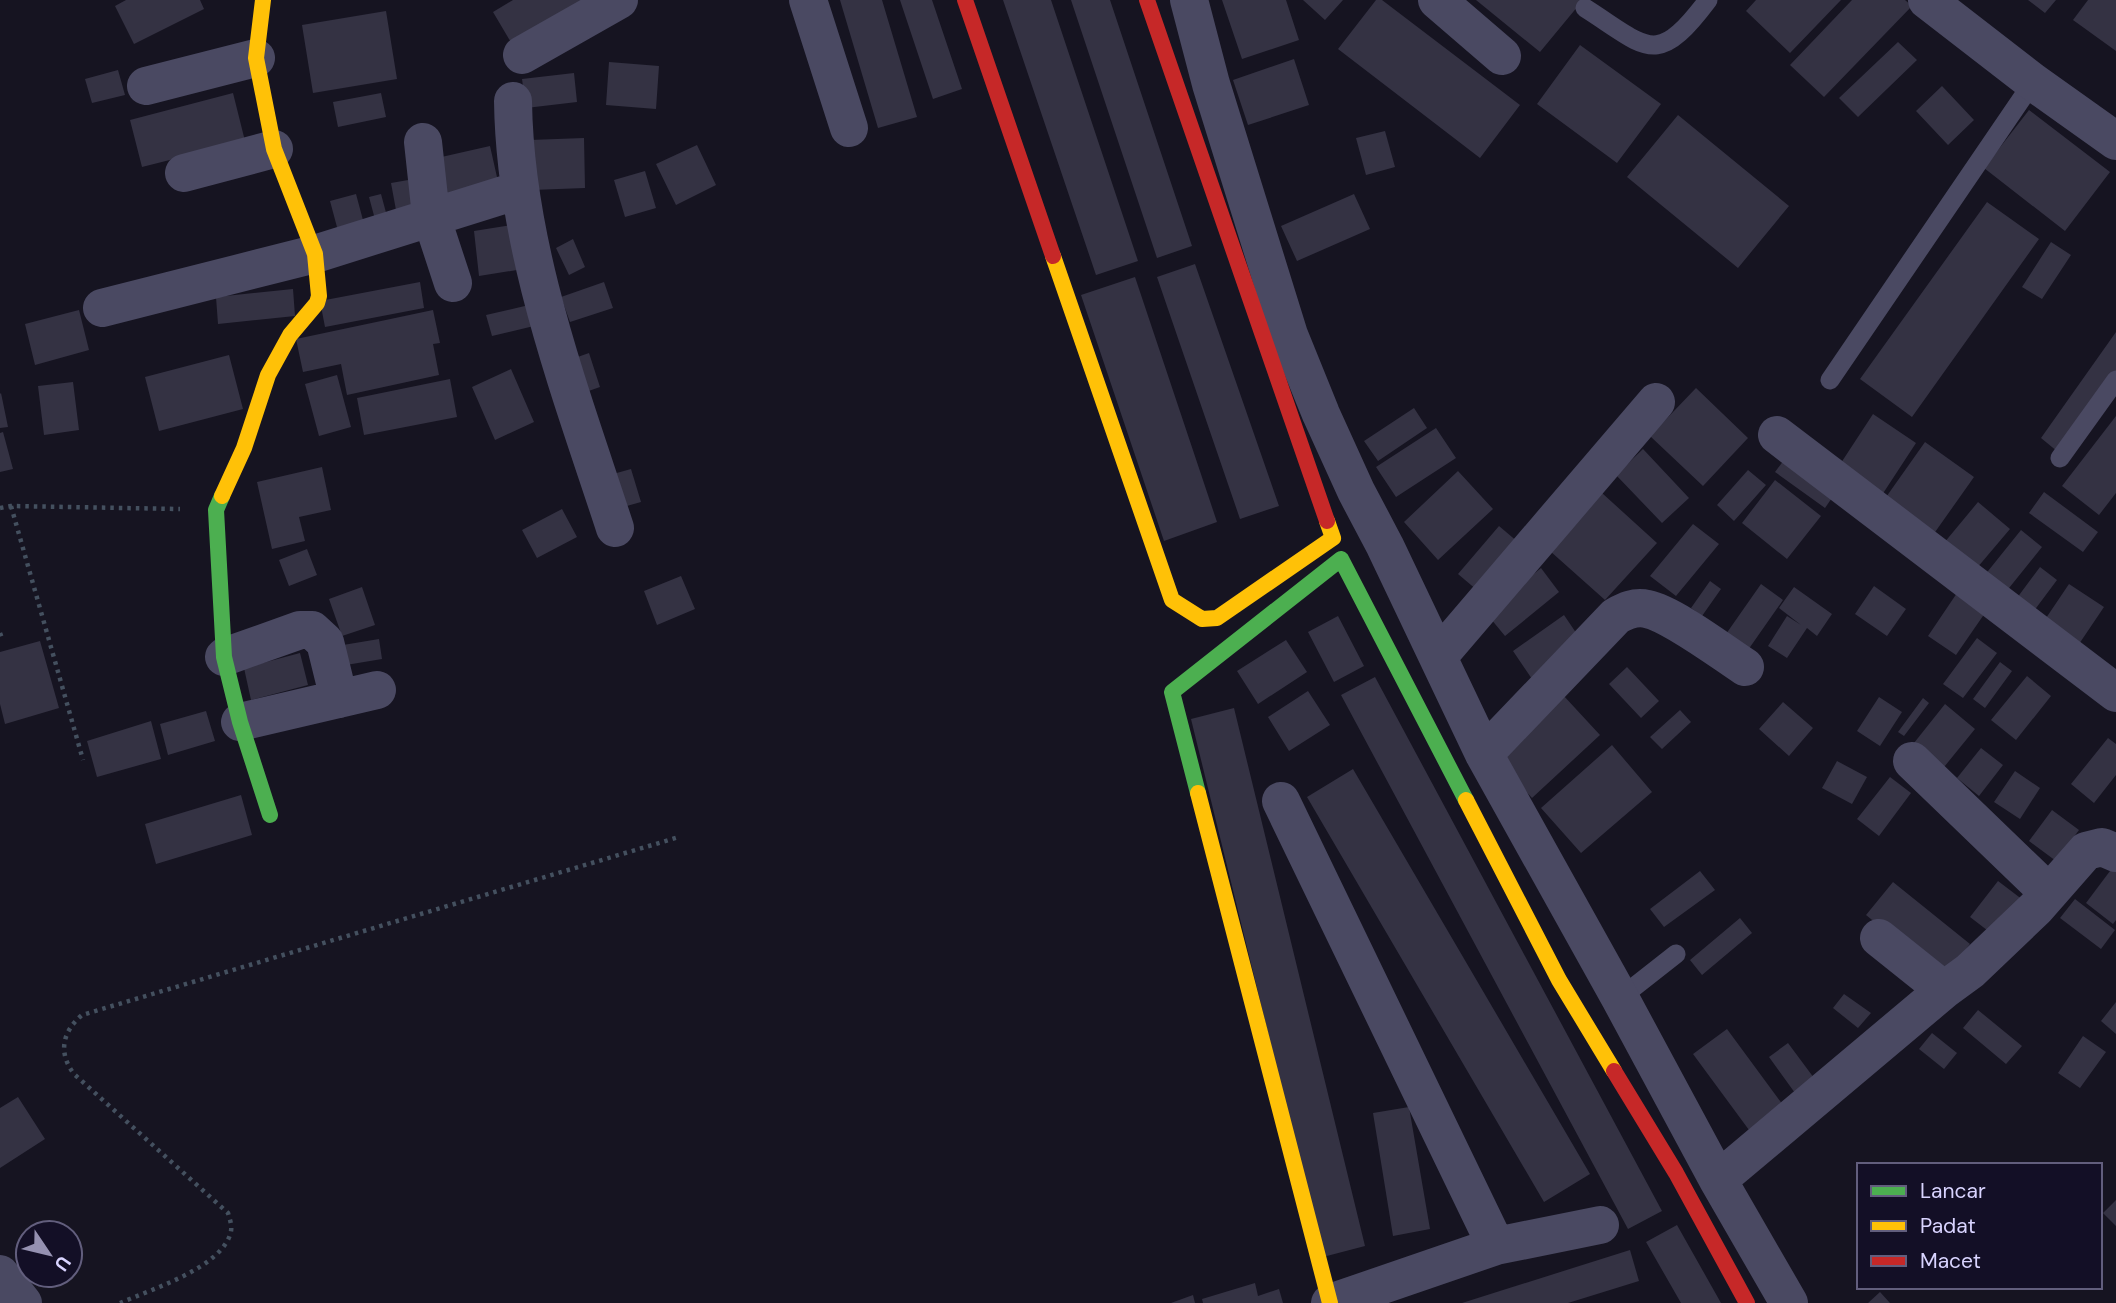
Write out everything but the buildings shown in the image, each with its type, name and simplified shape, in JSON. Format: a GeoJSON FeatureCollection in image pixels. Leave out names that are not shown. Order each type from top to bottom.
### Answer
{"type":"FeatureCollection","features":[{"type":"Feature","properties":{"kind":"street"},"geometry":{"type":"LineString","coordinates":[[263,0],[256,58],[274,149],[315,254],[319,296],[317,303],[290,335],[268,375],[244,448],[216,510],[224,657],[240,722],[271,815]]}},
{"type":"Feature","properties":{"kind":"street"},"geometry":{"type":"LineString","coordinates":[[522,55],[620,0]]}},
{"type":"Feature","properties":{"kind":"street"},"geometry":{"type":"LineString","coordinates":[[808,0],[849,128]]}},
{"type":"Feature","properties":{"kind":"street"},"geometry":{"type":"LineString","coordinates":[[965,0],[1172,600],[1202,619],[1217,618],[1333,538],[1147,0]]}},
{"type":"Feature","properties":{"kind":"street"},"geometry":{"type":"LineString","coordinates":[[1189,0],[1211,84],[1289,335],[1356,491],[1484,754],[1718,1180],[1789,1303]]}},
{"type":"Feature","properties":{"kind":"street"},"geometry":{"type":"LineString","coordinates":[[1437,0],[1502,56]]}},
{"type":"Feature","properties":{"kind":"street"},"geometry":{"type":"LineString","coordinates":[[1927,0],[2033,82],[2116,141]]}},
{"type":"Feature","properties":{"kind":"street"},"geometry":{"type":"LineString","coordinates":[[146,86],[256,58]]}},
{"type":"Feature","properties":{"kind":"street"},"geometry":{"type":"LineString","coordinates":[[513,101],[519,190],[554,340],[615,528]]}},
{"type":"Feature","properties":{"kind":"street"},"geometry":{"type":"LineString","coordinates":[[423,142],[430,216],[453,283]]}},
{"type":"Feature","properties":{"kind":"street"},"geometry":{"type":"LineString","coordinates":[[184,173],[274,149]]}},
{"type":"Feature","properties":{"kind":"street"},"geometry":{"type":"LineString","coordinates":[[102,308],[315,254],[519,190]]}},
{"type":"Feature","properties":{"kind":"street"},"geometry":{"type":"LineString","coordinates":[[1438,657],[1656,402]]}},
{"type":"Feature","properties":{"kind":"street"},"geometry":{"type":"LineString","coordinates":[[1777,435],[2116,694]]}},
{"type":"Feature","properties":{"kind":"street"},"geometry":{"type":"LineString","coordinates":[[1600,1225],[1496,1246],[1330,1303],[1172,692],[1341,559],[1559,980],[1676,1173],[1747,1303]]}},
{"type":"Feature","properties":{"kind":"street"},"geometry":{"type":"LineString","coordinates":[[1484,754],[1616,616],[1630,609],[1646,609],[1671,619],[1745,667]]}},
{"type":"Feature","properties":{"kind":"street"},"geometry":{"type":"LineString","coordinates":[[224,657],[300,630],[312,631],[325,642],[339,699]]}},
{"type":"Feature","properties":{"kind":"street"},"geometry":{"type":"LineString","coordinates":[[240,722],[377,690]]}},
{"type":"Feature","properties":{"kind":"street"},"geometry":{"type":"LineString","coordinates":[[1912,761],[2048,892]]}},
{"type":"Feature","properties":{"kind":"street"},"geometry":{"type":"LineString","coordinates":[[1281,801],[1496,1246]]}},
{"type":"Feature","properties":{"kind":"street"},"geometry":{"type":"LineString","coordinates":[[1718,1180],[1970,971],[2036,908],[2086,851],[2102,847],[2116,853]]}},
{"type":"Feature","properties":{"kind":"street"},"geometry":{"type":"LineString","coordinates":[[1879,938],[1944,990]]}},
{"type":"Feature","properties":{"kind":"street"},"geometry":{"type":"LineString","coordinates":[[0,1274],[23,1303]]}},
{"type":"Feature","properties":{"kind":"lane"},"geometry":{"type":"LineString","coordinates":[[1585,8],[1643,45],[1656,46],[1673,40],[1682,33],[1709,0]]}},
{"type":"Feature","properties":{"kind":"lane"},"geometry":{"type":"LineString","coordinates":[[1830,380],[2033,82]]}},
{"type":"Feature","properties":{"kind":"lane"},"geometry":{"type":"LineString","coordinates":[[2060,458],[2116,380]]}},
{"type":"Feature","properties":{"kind":"lane"},"geometry":{"type":"LineString","coordinates":[[1620,998],[1676,954]]}},
{"type":"Feature","properties":{"kind":"path"},"geometry":{"type":"LineString","coordinates":[[0,508],[11,506],[216,510]]}},
{"type":"Feature","properties":{"kind":"path"},"geometry":{"type":"LineString","coordinates":[[11,506],[83,760]]}},
{"type":"Feature","properties":{"kind":"path"},"geometry":{"type":"LineString","coordinates":[[120,1303],[208,1264],[225,1243],[232,1226],[228,1213],[74,1074],[66,1063],[63,1043],[72,1023],[82,1015],[679,837]]}},
{"type":"Feature","properties":{"kind":"traffic: fast"},"geometry":{"type":"LineString","coordinates":[[222,496],[216,510],[224,657],[240,722],[270,815]]}},
{"type":"Feature","properties":{"kind":"traffic: fast"},"geometry":{"type":"LineString","coordinates":[[1198,793],[1172,692],[1341,559],[1466,800]]}},
{"type":"Feature","properties":{"kind":"traffic: slow"},"geometry":{"type":"LineString","coordinates":[[222,496],[244,448],[268,375],[290,335],[317,303],[319,296],[315,254],[274,149],[256,58],[263,0]]}},
{"type":"Feature","properties":{"kind":"traffic: slow"},"geometry":{"type":"LineString","coordinates":[[1053,256],[1172,600],[1202,619],[1217,618],[1333,538],[1327,521]]}},
{"type":"Feature","properties":{"kind":"traffic: slow"},"geometry":{"type":"LineString","coordinates":[[1198,793],[1330,1303]]}},
{"type":"Feature","properties":{"kind":"traffic: slow"},"geometry":{"type":"LineString","coordinates":[[1466,800],[1559,980],[1614,1071]]}},
{"type":"Feature","properties":{"kind":"traffic: jam"},"geometry":{"type":"LineString","coordinates":[[965,0],[1053,256]]}},
{"type":"Feature","properties":{"kind":"traffic: jam"},"geometry":{"type":"LineString","coordinates":[[1147,0],[1327,521]]}},
{"type":"Feature","properties":{"kind":"traffic: jam"},"geometry":{"type":"LineString","coordinates":[[1614,1071],[1676,1173],[1747,1303]]}}]}
